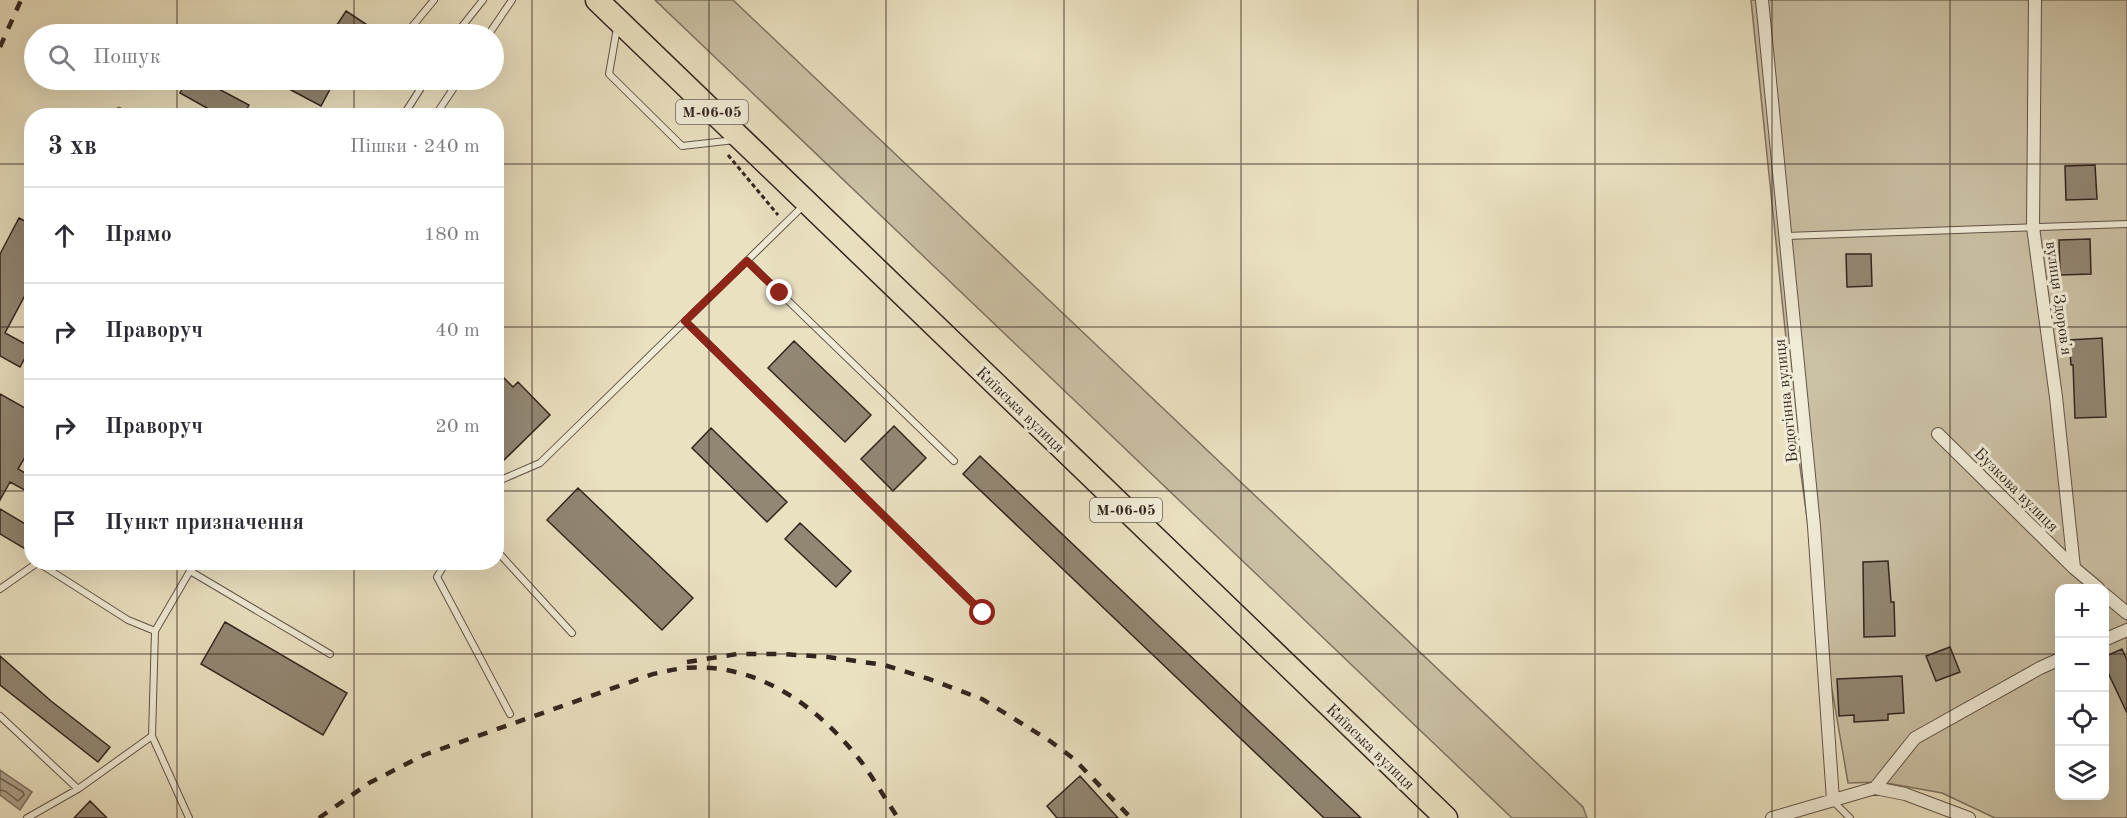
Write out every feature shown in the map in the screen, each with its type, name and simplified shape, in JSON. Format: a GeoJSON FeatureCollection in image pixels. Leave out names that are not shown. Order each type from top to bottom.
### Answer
{"type":"FeatureCollection","features":[{"type":"Feature","properties":{"kind":"highway","name":"Київська вулиця"},"geometry":{"type":"LineString","coordinates":[[597,0],[735,148],[807,202],[1446,818]]}},
{"type":"Feature","properties":{"kind":"street","name":"Водогінна вулиця"},"geometry":{"type":"LineString","coordinates":[[1762,0],[1814,526],[1833,800]]}},
{"type":"Feature","properties":{"kind":"street","name":"вулиця Здоровʼя"},"geometry":{"type":"LineString","coordinates":[[2035,0],[2033,227],[2056,397],[2074,568]]}},
{"type":"Feature","properties":{"kind":"street","name":"Бузкова вулиця"},"geometry":{"type":"LineString","coordinates":[[1938,434],[2074,568]]}},
{"type":"Feature","properties":{"kind":"street"},"geometry":{"type":"LineString","coordinates":[[2074,568],[2093,584]]}},
{"type":"Feature","properties":{"kind":"street"},"geometry":{"type":"LineString","coordinates":[[2109,598],[2127,613]]}},
{"type":"Feature","properties":{"kind":"street"},"geometry":{"type":"LineString","coordinates":[[2109,638],[2127,630]]}},
{"type":"Feature","properties":{"kind":"street"},"geometry":{"type":"LineString","coordinates":[[1875,788],[1915,738],[2055,661]]}},
{"type":"Feature","properties":{"kind":"street"},"geometry":{"type":"LineString","coordinates":[[1780,817],[1875,788],[1905,794],[1969,818]]}},
{"type":"Feature","properties":{"kind":"lane"},"geometry":{"type":"LineString","coordinates":[[414,24],[434,0]]}},
{"type":"Feature","properties":{"kind":"lane"},"geometry":{"type":"LineString","coordinates":[[464,24],[483,0]]}},
{"type":"Feature","properties":{"kind":"lane"},"geometry":{"type":"LineString","coordinates":[[496,24],[512,0]]}},
{"type":"Feature","properties":{"kind":"lane"},"geometry":{"type":"LineString","coordinates":[[618,21],[609,74],[682,146],[735,148]]}},
{"type":"Feature","properties":{"kind":"lane"},"geometry":{"type":"LineString","coordinates":[[408,108],[420,90]]}},
{"type":"Feature","properties":{"kind":"lane"},"geometry":{"type":"LineString","coordinates":[[440,108],[452,90]]}},
{"type":"Feature","properties":{"kind":"lane"},"geometry":{"type":"LineString","coordinates":[[504,480],[540,463],[807,202]]}},
{"type":"Feature","properties":{"kind":"lane"},"geometry":{"type":"LineString","coordinates":[[1785,236],[2127,224]]}},
{"type":"Feature","properties":{"kind":"lane"},"geometry":{"type":"LineString","coordinates":[[747,261],[954,461]]}},
{"type":"Feature","properties":{"kind":"lane"},"geometry":{"type":"LineString","coordinates":[[685,321],[983,613]]}},
{"type":"Feature","properties":{"kind":"lane"},"geometry":{"type":"LineString","coordinates":[[504,559],[572,633]]}},
{"type":"Feature","properties":{"kind":"lane"},"geometry":{"type":"LineString","coordinates":[[0,589],[27,570]]}},
{"type":"Feature","properties":{"kind":"lane"},"geometry":{"type":"LineString","coordinates":[[48,570],[128,620],[154,631]]}},
{"type":"Feature","properties":{"kind":"lane"},"geometry":{"type":"LineString","coordinates":[[189,818],[152,736],[154,631],[190,570],[330,654]]}},
{"type":"Feature","properties":{"kind":"lane"},"geometry":{"type":"LineString","coordinates":[[441,570],[437,577],[510,714]]}},
{"type":"Feature","properties":{"kind":"lane"},"geometry":{"type":"LineString","coordinates":[[0,716],[78,789]]}},
{"type":"Feature","properties":{"kind":"lane"},"geometry":{"type":"LineString","coordinates":[[27,818],[78,789],[152,736]]}},
{"type":"Feature","properties":{"kind":"lane"},"geometry":{"type":"LineString","coordinates":[[1833,800],[1850,818]]}},
{"type":"Feature","properties":{"kind":"path"},"geometry":{"type":"LineString","coordinates":[[735,148],[785,223]]}},
{"type":"Feature","properties":{"kind":"shaded area"},"geometry":{"type":"Polygon","coordinates":[[[655,0],[733,0],[1583,807],[1587,818],[1512,818],[655,0]]]}},
{"type":"Feature","properties":{"kind":"shaded area"},"geometry":{"type":"Polygon","coordinates":[[[1751,0],[2127,0],[2127,818],[1995,818],[1942,793],[1881,782],[1848,783],[1825,649],[1797,445],[1751,0]]]}},
{"type":"Feature","properties":{"kind":"water"},"geometry":{"type":"Polygon","coordinates":[[[0,770],[32,792],[20,810],[0,795],[0,770]]]}},
{"type":"Feature","properties":{"kind":"building"},"geometry":{"type":"Polygon","coordinates":[[[346,11],[366,24],[338,24],[346,11]]]}},
{"type":"Feature","properties":{"kind":"building"},"geometry":{"type":"Polygon","coordinates":[[[182,90],[221,90],[249,105],[247,108],[207,108],[180,93],[182,90]]]}},
{"type":"Feature","properties":{"kind":"building"},"geometry":{"type":"Polygon","coordinates":[[[291,90],[330,90],[321,106],[291,90]]]}},
{"type":"Feature","properties":{"kind":"building"},"geometry":{"type":"Polygon","coordinates":[[[2095,165],[2097,199],[2066,200],[2065,166],[2095,165]]]}},
{"type":"Feature","properties":{"kind":"building"},"geometry":{"type":"Polygon","coordinates":[[[19,218],[24,221],[24,297],[5,333],[24,343],[24,360],[20,367],[0,356],[0,254],[19,218]]]}},
{"type":"Feature","properties":{"kind":"building"},"geometry":{"type":"Polygon","coordinates":[[[2090,239],[2091,274],[2060,275],[2059,240],[2090,239]]]}},
{"type":"Feature","properties":{"kind":"building"},"geometry":{"type":"Polygon","coordinates":[[[1846,254],[1871,254],[1872,286],[1847,287],[1846,254]]]}},
{"type":"Feature","properties":{"kind":"building"},"geometry":{"type":"Polygon","coordinates":[[[2102,338],[2106,417],[2075,418],[2073,365],[2071,365],[2069,340],[2102,338]]]}},
{"type":"Feature","properties":{"kind":"building"},"geometry":{"type":"Polygon","coordinates":[[[794,341],[871,415],[845,442],[768,368],[794,341]]]}},
{"type":"Feature","properties":{"kind":"building"},"geometry":{"type":"Polygon","coordinates":[[[504,378],[513,387],[518,382],[550,415],[504,460],[504,378]]]}},
{"type":"Feature","properties":{"kind":"building"},"geometry":{"type":"Polygon","coordinates":[[[0,394],[24,408],[24,459],[18,469],[24,472],[24,490],[10,482],[0,500],[0,394]]]}},
{"type":"Feature","properties":{"kind":"building"},"geometry":{"type":"Polygon","coordinates":[[[894,426],[926,458],[893,491],[861,459],[894,426]]]}},
{"type":"Feature","properties":{"kind":"building"},"geometry":{"type":"Polygon","coordinates":[[[711,428],[787,502],[767,522],[692,448],[711,428]]]}},
{"type":"Feature","properties":{"kind":"building"},"geometry":{"type":"Polygon","coordinates":[[[980,456],[1361,818],[1324,818],[963,474],[980,456]]]}},
{"type":"Feature","properties":{"kind":"building"},"geometry":{"type":"Polygon","coordinates":[[[578,488],[693,598],[662,630],[547,520],[578,488]]]}},
{"type":"Feature","properties":{"kind":"building"},"geometry":{"type":"Polygon","coordinates":[[[0,509],[24,523],[24,548],[0,534],[0,509]]]}},
{"type":"Feature","properties":{"kind":"building"},"geometry":{"type":"Polygon","coordinates":[[[800,523],[851,571],[836,587],[785,539],[800,523]]]}},
{"type":"Feature","properties":{"kind":"building"},"geometry":{"type":"Polygon","coordinates":[[[1888,561],[1891,602],[1894,602],[1895,636],[1864,637],[1863,562],[1888,561]]]}},
{"type":"Feature","properties":{"kind":"building"},"geometry":{"type":"Polygon","coordinates":[[[225,622],[347,693],[323,735],[201,664],[225,622]]]}},
{"type":"Feature","properties":{"kind":"building"},"geometry":{"type":"Polygon","coordinates":[[[1950,647],[1960,672],[1936,681],[1926,656],[1950,647]]]}},
{"type":"Feature","properties":{"kind":"building"},"geometry":{"type":"Polygon","coordinates":[[[2122,649],[2127,660],[2127,713],[2109,675],[2109,655],[2122,649]]]}},
{"type":"Feature","properties":{"kind":"building"},"geometry":{"type":"Polygon","coordinates":[[[0,656],[51,701],[110,747],[98,762],[0,685],[0,656]]]}},
{"type":"Feature","properties":{"kind":"building"},"geometry":{"type":"Polygon","coordinates":[[[1902,676],[1904,713],[1888,714],[1888,720],[1854,722],[1854,715],[1839,716],[1837,679],[1902,676]]]}},
{"type":"Feature","properties":{"kind":"building"},"geometry":{"type":"Polygon","coordinates":[[[1080,776],[1118,818],[1057,818],[1047,806],[1080,776]]]}},
{"type":"Feature","properties":{"kind":"building"},"geometry":{"type":"Polygon","coordinates":[[[90,801],[107,818],[74,818],[90,801]]]}},
{"type":"Feature","properties":{"kind":"railway"},"geometry":{"type":"LineString","coordinates":[[0,47],[21,0]]}},
{"type":"Feature","properties":{"kind":"railway"},"geometry":{"type":"LineString","coordinates":[[687,662],[737,654],[828,657],[884,665],[929,679],[982,699],[1050,741],[1074,759],[1131,818]]}},
{"type":"Feature","properties":{"kind":"railway"},"geometry":{"type":"LineString","coordinates":[[319,818],[369,783],[424,755],[653,674],[685,668],[712,668],[738,673],[763,681],[807,707],[846,744],[863,764],[898,818]]}},
{"type":"Feature","properties":{"kind":"route"},"geometry":{"type":"LineString","coordinates":[[780,293],[747,261],[685,321],[983,613]]}}]}
